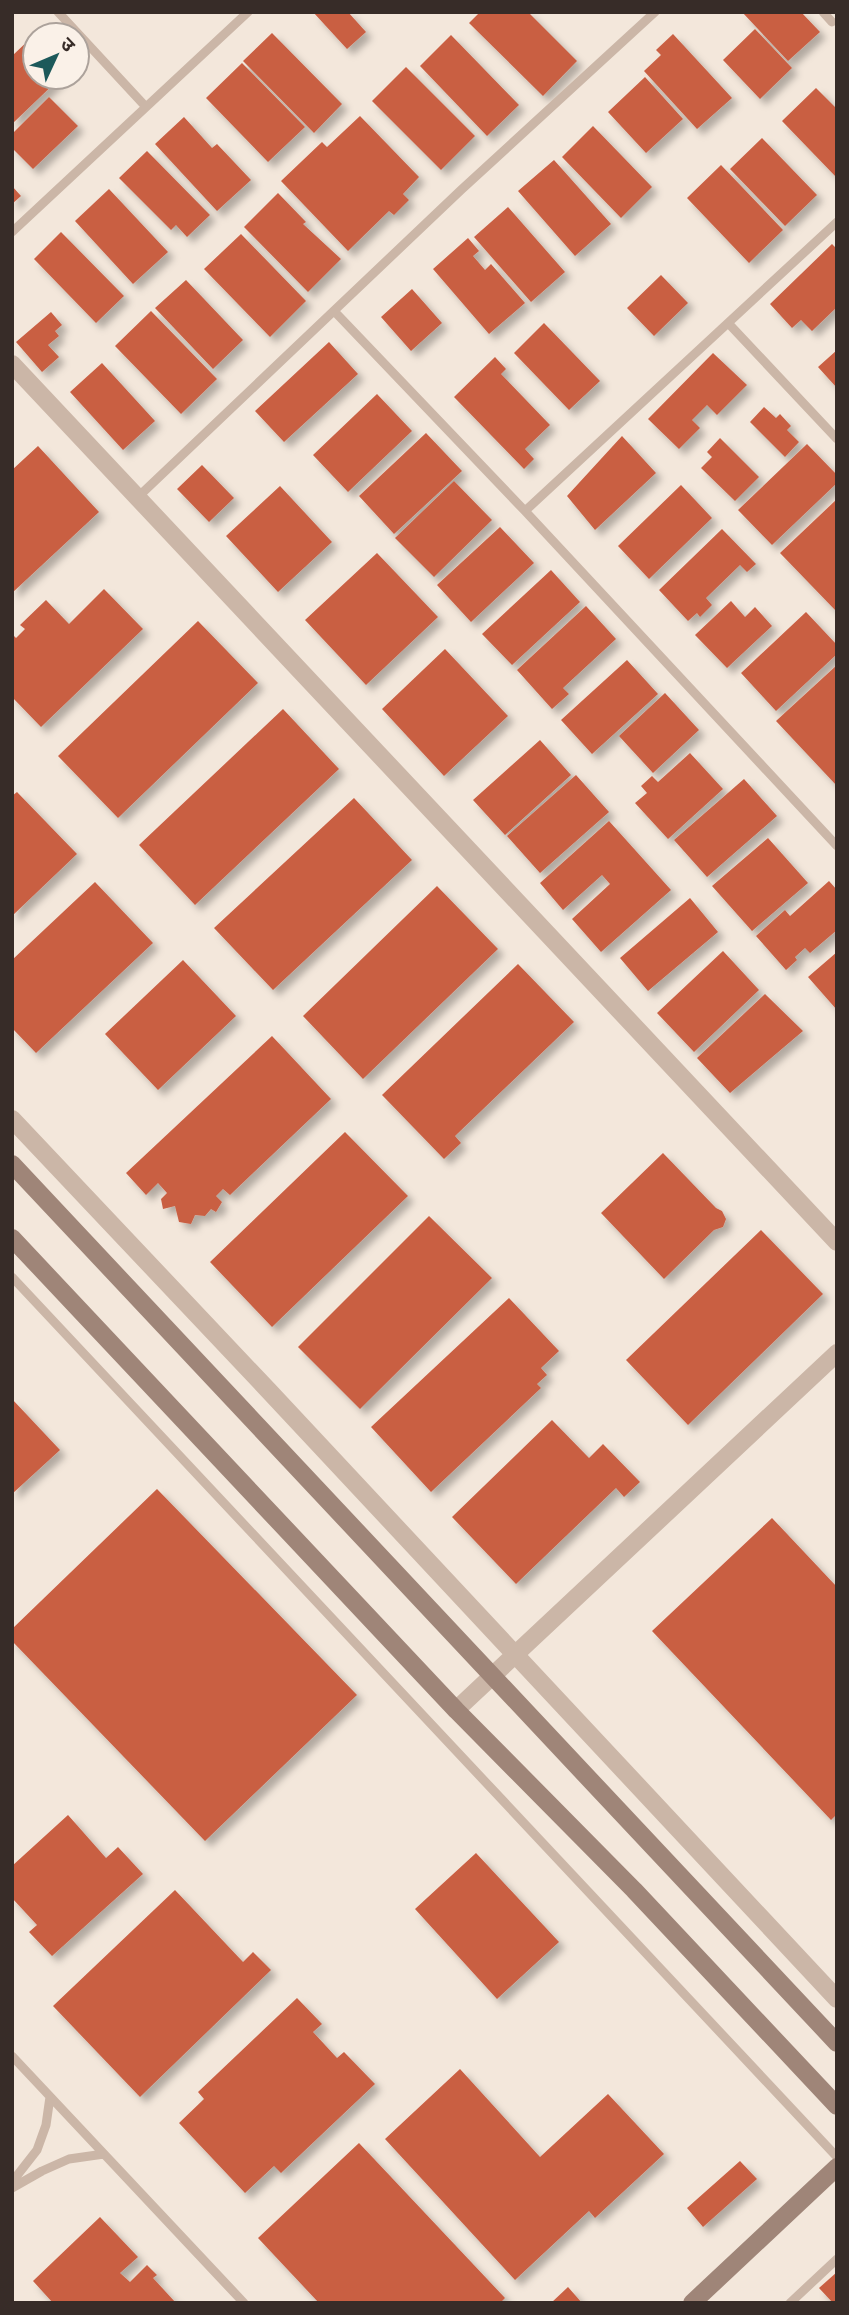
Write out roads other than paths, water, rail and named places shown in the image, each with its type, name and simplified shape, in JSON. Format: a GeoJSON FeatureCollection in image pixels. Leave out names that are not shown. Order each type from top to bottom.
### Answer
{"type":"FeatureCollection","features":[{"type":"Feature","properties":{"kind":"main road"},"geometry":{"type":"LineString","coordinates":[[12,1164],[837,2043]]}},
{"type":"Feature","properties":{"kind":"main road"},"geometry":{"type":"LineString","coordinates":[[12,1238],[456,1710],[634,1891],[837,2106]]}},
{"type":"Feature","properties":{"kind":"main road"},"geometry":{"type":"LineString","coordinates":[[692,2303],[837,2167]]}},
{"type":"Feature","properties":{"kind":"street"},"geometry":{"type":"LineString","coordinates":[[12,364],[837,1242]]}},
{"type":"Feature","properties":{"kind":"street"},"geometry":{"type":"LineString","coordinates":[[12,1119],[837,1999]]}},
{"type":"Feature","properties":{"kind":"street"},"geometry":{"type":"LineString","coordinates":[[456,1710],[837,1353]]}},
{"type":"Feature","properties":{"kind":"lane"},"geometry":{"type":"LineString","coordinates":[[58,12],[146,107]]}},
{"type":"Feature","properties":{"kind":"lane"},"geometry":{"type":"LineString","coordinates":[[12,232],[247,12]]}},
{"type":"Feature","properties":{"kind":"lane"},"geometry":{"type":"LineString","coordinates":[[138,497],[461,191],[655,12]]}},
{"type":"Feature","properties":{"kind":"lane"},"geometry":{"type":"LineString","coordinates":[[823,12],[832,22]]}},
{"type":"Feature","properties":{"kind":"lane"},"geometry":{"type":"LineString","coordinates":[[525,511],[837,222]]}},
{"type":"Feature","properties":{"kind":"lane"},"geometry":{"type":"LineString","coordinates":[[335,312],[525,511],[837,846]]}},
{"type":"Feature","properties":{"kind":"lane"},"geometry":{"type":"LineString","coordinates":[[729,324],[837,439]]}},
{"type":"Feature","properties":{"kind":"lane"},"geometry":{"type":"LineString","coordinates":[[12,1278],[837,2157]]}},
{"type":"Feature","properties":{"kind":"lane"},"geometry":{"type":"LineString","coordinates":[[12,2056],[244,2303]]}},
{"type":"Feature","properties":{"kind":"lane"},"geometry":{"type":"LineString","coordinates":[[12,2182],[37,2150],[46,2125],[50,2097]]}},
{"type":"Feature","properties":{"kind":"lane"},"geometry":{"type":"LineString","coordinates":[[12,2188],[69,2159],[104,2154]]}},
{"type":"Feature","properties":{"kind":"lane"},"geometry":{"type":"LineString","coordinates":[[790,2303],[837,2259]]}}]}
